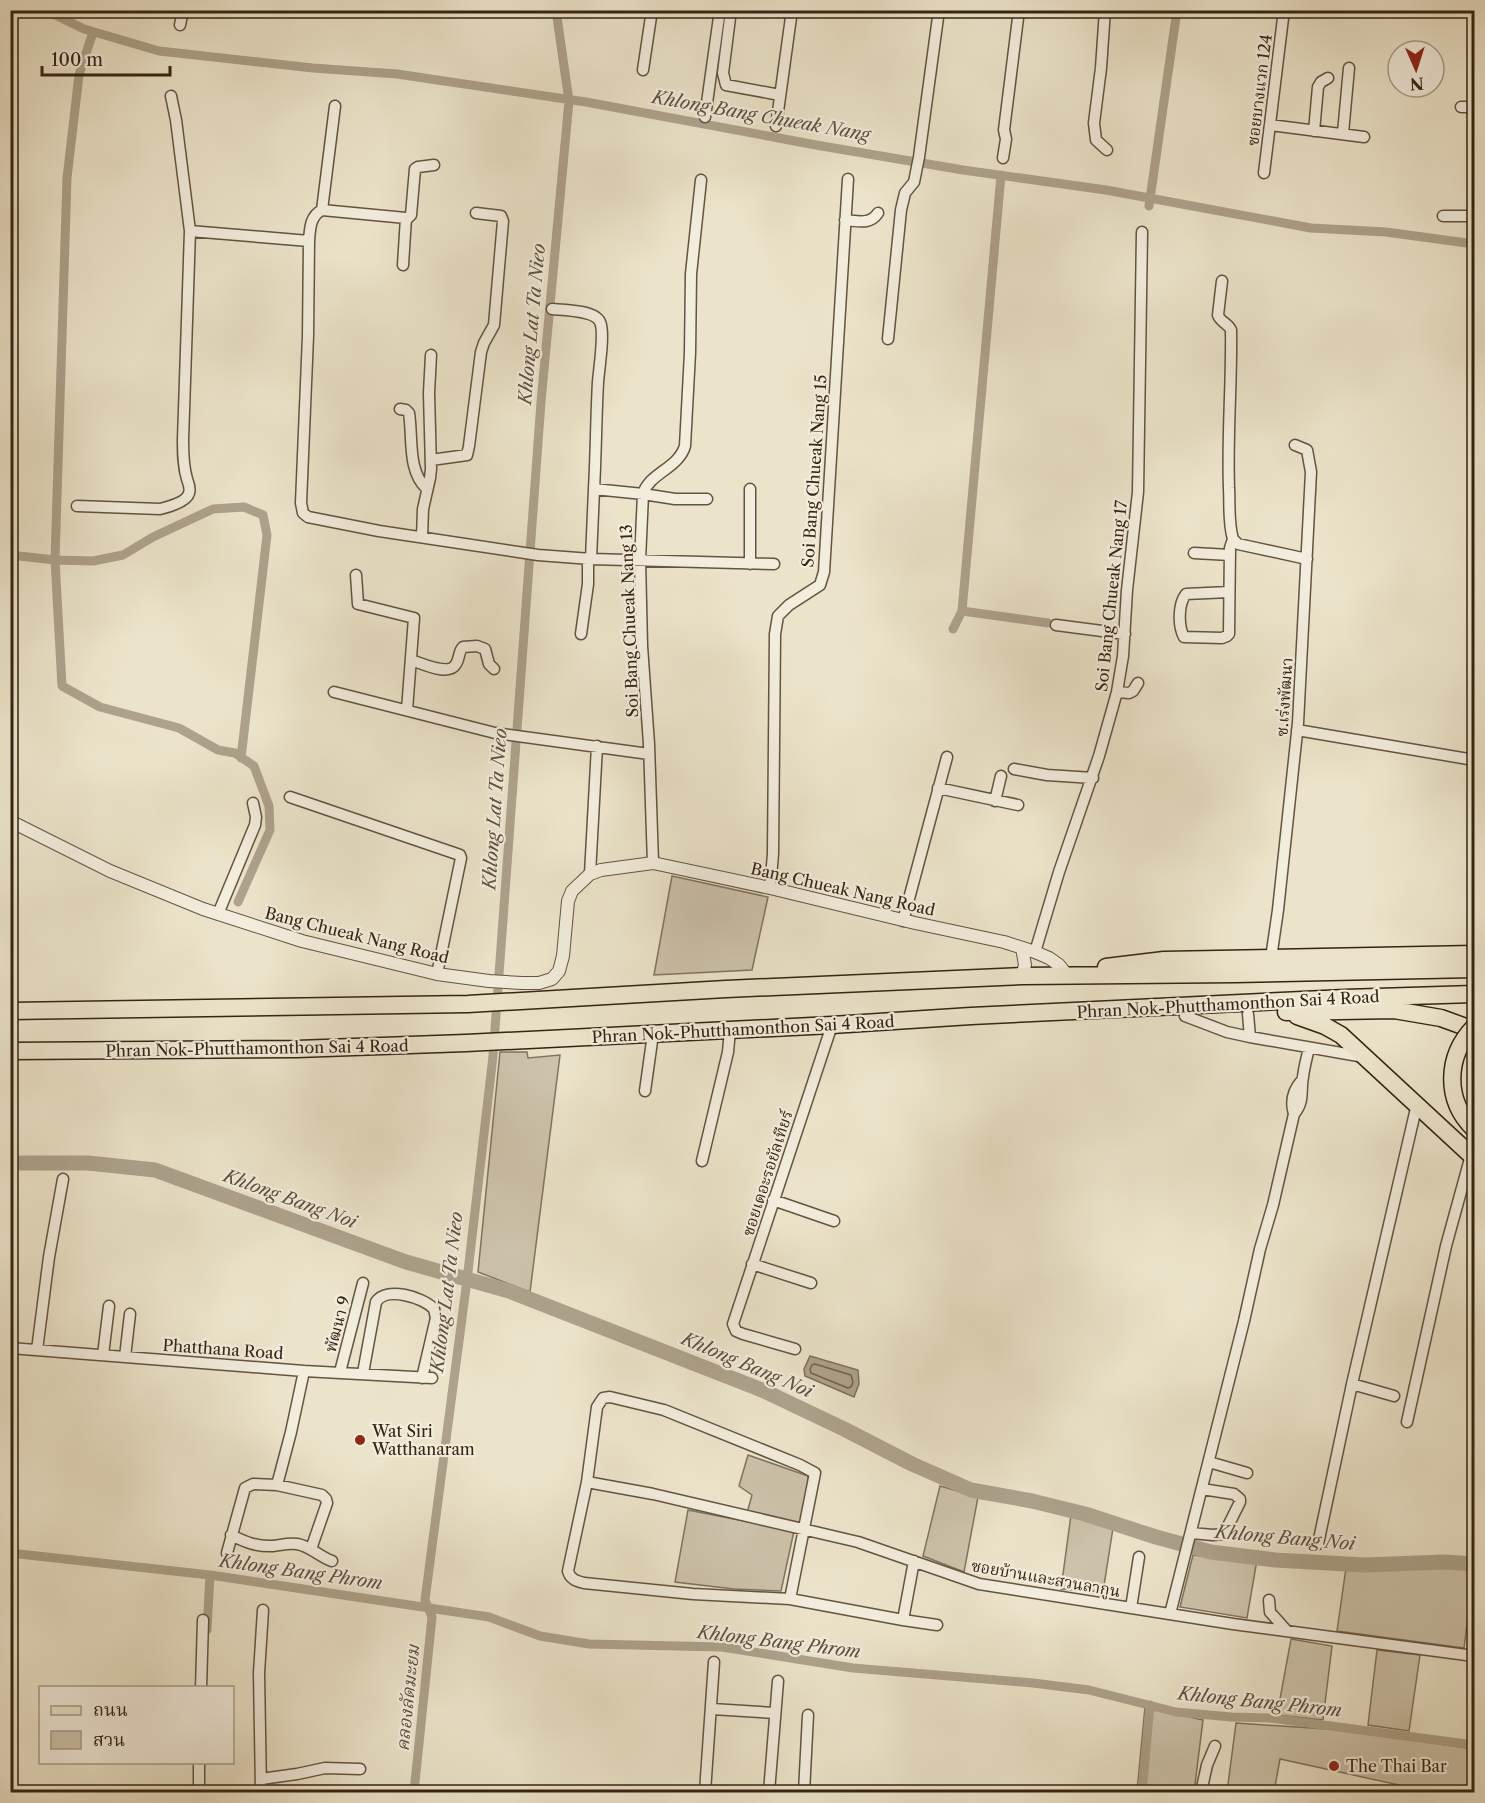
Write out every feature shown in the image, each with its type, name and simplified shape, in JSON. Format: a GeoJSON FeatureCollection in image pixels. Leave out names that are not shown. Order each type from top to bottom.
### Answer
{"type":"FeatureCollection","features":[{"type":"Feature","properties":{"kind":"main road"},"geometry":{"type":"LineString","coordinates":[[1085,975],[1108,966],[1142,962],[1469,953]]}},
{"type":"Feature","properties":{"kind":"main road","name":"Phran Nok-Phutthamonthon Sai 4 Road"},"geometry":{"type":"LineString","coordinates":[[10,1011],[468,1004],[726,989],[1022,976],[1474,969]]}},
{"type":"Feature","properties":{"kind":"main road","name":"Phran Nok-Phutthamonthon Sai 4 Road"},"geometry":{"type":"LineString","coordinates":[[10,1051],[297,1049],[466,1043],[971,1016],[1474,994]]}},
{"type":"Feature","properties":{"kind":"main road"},"geometry":{"type":"LineString","coordinates":[[10,1001],[93,1003],[142,1010]]}},
{"type":"Feature","properties":{"kind":"main road"},"geometry":{"type":"LineString","coordinates":[[971,1016],[1051,1020],[1394,1010],[1434,1017],[1474,1028],[1458,1050],[1452,1070],[1457,1105],[1466,1121],[1474,1129]]}},
{"type":"Feature","properties":{"kind":"main road"},"geometry":{"type":"LineString","coordinates":[[1272,1012],[1291,1014],[1325,1026],[1341,1035],[1473,1156]]}},
{"type":"Feature","properties":{"kind":"main road"},"geometry":{"type":"LineString","coordinates":[[10,1061],[53,1059],[98,1051]]}},
{"type":"Feature","properties":{"kind":"street"},"geometry":{"type":"LineString","coordinates":[[180,25],[183,10]]}},
{"type":"Feature","properties":{"kind":"street"},"geometry":{"type":"LineString","coordinates":[[643,70],[652,10]]}},
{"type":"Feature","properties":{"kind":"street"},"geometry":{"type":"LineString","coordinates":[[705,117],[720,10]]}},
{"type":"Feature","properties":{"kind":"street"},"geometry":{"type":"LineString","coordinates":[[731,10],[723,73],[726,85],[780,94]]}},
{"type":"Feature","properties":{"kind":"street"},"geometry":{"type":"LineString","coordinates":[[776,126],[792,10]]}},
{"type":"Feature","properties":{"kind":"street"},"geometry":{"type":"LineString","coordinates":[[888,339],[901,210],[904,193],[914,182],[916,172],[939,10]]}},
{"type":"Feature","properties":{"kind":"street"},"geometry":{"type":"LineString","coordinates":[[1003,158],[1006,139],[1004,130],[1019,10]]}},
{"type":"Feature","properties":{"kind":"street"},"geometry":{"type":"LineString","coordinates":[[1105,10],[1094,123],[1096,140],[1107,150]]}},
{"type":"Feature","properties":{"kind":"street","name":"ซอยบางแวก 124"},"geometry":{"type":"LineString","coordinates":[[1264,173],[1284,10]]}},
{"type":"Feature","properties":{"kind":"street"},"geometry":{"type":"LineString","coordinates":[[1343,134],[1349,68]]}},
{"type":"Feature","properties":{"kind":"street"},"geometry":{"type":"LineString","coordinates":[[1314,131],[1318,87],[1328,78]]}},
{"type":"Feature","properties":{"kind":"street"},"geometry":{"type":"LineString","coordinates":[[77,506],[160,509],[186,498],[189,494],[190,489],[183,460],[183,440],[190,231],[171,96]]}},
{"type":"Feature","properties":{"kind":"street"},"geometry":{"type":"LineString","coordinates":[[322,210],[335,106]]}},
{"type":"Feature","properties":{"kind":"street"},"geometry":{"type":"LineString","coordinates":[[1461,107],[1474,107]]}},
{"type":"Feature","properties":{"kind":"street"},"geometry":{"type":"LineString","coordinates":[[1270,126],[1364,137]]}},
{"type":"Feature","properties":{"kind":"street"},"geometry":{"type":"LineString","coordinates":[[434,165],[415,169],[411,215],[408,218],[322,210],[313,218],[309,242],[308,336],[301,508],[303,513],[308,517],[379,531],[538,555],[590,559],[774,564]]}},
{"type":"Feature","properties":{"kind":"street","name":"Soi Bang Chueak Nang 15"},"geometry":{"type":"LineString","coordinates":[[770,888],[773,854],[775,634],[778,616],[789,605],[820,585],[824,572],[848,179]]}},
{"type":"Feature","properties":{"kind":"street"},"geometry":{"type":"LineString","coordinates":[[643,494],[645,485],[679,459],[686,446],[691,274],[701,180]]}},
{"type":"Feature","properties":{"kind":"street"},"geometry":{"type":"LineString","coordinates":[[431,460],[467,455],[481,352],[494,325],[503,221],[501,216],[476,213]]}},
{"type":"Feature","properties":{"kind":"street"},"geometry":{"type":"LineString","coordinates":[[845,220],[866,222],[875,218],[878,213]]}},
{"type":"Feature","properties":{"kind":"street"},"geometry":{"type":"LineString","coordinates":[[1443,216],[1474,216]]}},
{"type":"Feature","properties":{"kind":"street"},"geometry":{"type":"LineString","coordinates":[[402,265],[406,218]]}},
{"type":"Feature","properties":{"kind":"street"},"geometry":{"type":"LineString","coordinates":[[190,231],[309,242]]}},
{"type":"Feature","properties":{"kind":"street","name":"Soi Bang Chueak Nang 17"},"geometry":{"type":"LineString","coordinates":[[1035,951],[1059,872],[1093,778],[1118,692],[1138,492],[1142,232]]}},
{"type":"Feature","properties":{"kind":"street"},"geometry":{"type":"LineString","coordinates":[[1222,281],[1218,315],[1219,319],[1231,330],[1232,364],[1228,453],[1233,539],[1230,555],[1229,629],[1227,636],[1184,637],[1180,630],[1181,602],[1186,594],[1229,592]]}},
{"type":"Feature","properties":{"kind":"street"},"geometry":{"type":"LineString","coordinates":[[552,309],[596,316],[602,330],[590,559],[581,634]]}},
{"type":"Feature","properties":{"kind":"street"},"geometry":{"type":"LineString","coordinates":[[422,537],[423,509],[430,478],[431,460],[429,393],[431,355]]}},
{"type":"Feature","properties":{"kind":"street"},"geometry":{"type":"LineString","coordinates":[[400,409],[409,413],[414,468],[421,484],[427,489]]}},
{"type":"Feature","properties":{"kind":"street","name":"ซ.เร่งพัฒนา"},"geometry":{"type":"LineString","coordinates":[[1271,958],[1298,730],[1307,559],[1311,467],[1307,450],[1295,445]]}},
{"type":"Feature","properties":{"kind":"street"},"geometry":{"type":"LineString","coordinates":[[594,489],[675,500],[707,499]]}},
{"type":"Feature","properties":{"kind":"street"},"geometry":{"type":"LineString","coordinates":[[750,489],[750,564]]}},
{"type":"Feature","properties":{"kind":"street","name":"Soi Bang Chueak Nang 13"},"geometry":{"type":"LineString","coordinates":[[643,494],[639,560],[653,863]]}},
{"type":"Feature","properties":{"kind":"street"},"geometry":{"type":"LineString","coordinates":[[1233,539],[1238,544],[1307,559]]}},
{"type":"Feature","properties":{"kind":"street"},"geometry":{"type":"LineString","coordinates":[[1194,553],[1230,555]]}},
{"type":"Feature","properties":{"kind":"street"},"geometry":{"type":"LineString","coordinates":[[356,575],[358,604],[414,618],[407,710]]}},
{"type":"Feature","properties":{"kind":"street"},"geometry":{"type":"LineString","coordinates":[[1056,625],[1125,634]]}},
{"type":"Feature","properties":{"kind":"street"},"geometry":{"type":"LineString","coordinates":[[411,660],[434,668],[452,669],[463,647],[477,646],[485,649],[489,664],[494,669]]}},
{"type":"Feature","properties":{"kind":"street"},"geometry":{"type":"LineString","coordinates":[[1118,692],[1129,693],[1138,683]]}},
{"type":"Feature","properties":{"kind":"street"},"geometry":{"type":"LineString","coordinates":[[334,692],[511,736],[649,754]]}},
{"type":"Feature","properties":{"kind":"street"},"geometry":{"type":"LineString","coordinates":[[1298,730],[1474,760]]}},
{"type":"Feature","properties":{"kind":"street"},"geometry":{"type":"LineString","coordinates":[[590,874],[597,746]]}},
{"type":"Feature","properties":{"kind":"street"},"geometry":{"type":"LineString","coordinates":[[903,921],[947,757]]}},
{"type":"Feature","properties":{"kind":"street"},"geometry":{"type":"LineString","coordinates":[[1014,770],[1093,778]]}},
{"type":"Feature","properties":{"kind":"street"},"geometry":{"type":"LineString","coordinates":[[995,801],[1001,776]]}},
{"type":"Feature","properties":{"kind":"street"},"geometry":{"type":"LineString","coordinates":[[938,788],[1018,806]]}},
{"type":"Feature","properties":{"kind":"street"},"geometry":{"type":"LineString","coordinates":[[290,797],[459,855],[461,858],[437,974]]}},
{"type":"Feature","properties":{"kind":"street"},"geometry":{"type":"LineString","coordinates":[[218,914],[255,825],[253,803]]}},
{"type":"Feature","properties":{"kind":"street","name":"Bang Chueak Nang Road"},"geometry":{"type":"LineString","coordinates":[[10,821],[110,871],[218,914],[302,941],[437,974],[510,982],[539,983],[552,979],[559,971],[563,956],[568,901],[572,891],[590,874],[601,870],[653,863],[1004,942],[1035,951],[1054,961],[1067,975]]}},
{"type":"Feature","properties":{"kind":"street"},"geometry":{"type":"LineString","coordinates":[[1022,948],[1025,965],[1022,976]]}},
{"type":"Feature","properties":{"kind":"street"},"geometry":{"type":"LineString","coordinates":[[1248,1014],[1250,1037]]}},
{"type":"Feature","properties":{"kind":"street"},"geometry":{"type":"LineString","coordinates":[[1185,1016],[1227,1032],[1367,1058]]}},
{"type":"Feature","properties":{"kind":"street","name":"ซอยเดอะรอยัลเทียร์"},"geometry":{"type":"LineString","coordinates":[[795,1349],[736,1331],[733,1324],[832,1025]]}},
{"type":"Feature","properties":{"kind":"street"},"geometry":{"type":"LineString","coordinates":[[702,1161],[728,1052],[730,1030]]}},
{"type":"Feature","properties":{"kind":"street"},"geometry":{"type":"LineString","coordinates":[[645,1091],[652,1034]]}},
{"type":"Feature","properties":{"kind":"street"},"geometry":{"type":"LineString","coordinates":[[1170,1614],[1260,1248],[1273,1205],[1293,1114],[1293,1096],[1302,1080],[1309,1048]]}},
{"type":"Feature","properties":{"kind":"street"},"geometry":{"type":"LineString","coordinates":[[1318,1544],[1352,1384],[1417,1104]]}},
{"type":"Feature","properties":{"kind":"street"},"geometry":{"type":"LineString","coordinates":[[1407,1422],[1446,1246],[1473,1156]]}},
{"type":"Feature","properties":{"kind":"street"},"geometry":{"type":"LineString","coordinates":[[37,1350],[49,1257],[63,1179]]}},
{"type":"Feature","properties":{"kind":"street"},"geometry":{"type":"LineString","coordinates":[[773,1200],[834,1221]]}},
{"type":"Feature","properties":{"kind":"street"},"geometry":{"type":"LineString","coordinates":[[752,1264],[811,1283]]}},
{"type":"Feature","properties":{"kind":"street","name":"พัฒนา 9"},"geometry":{"type":"LineString","coordinates":[[340,1372],[363,1283]]}},
{"type":"Feature","properties":{"kind":"street","name":"Phatthana Road"},"geometry":{"type":"LineString","coordinates":[[10,1348],[304,1371],[427,1378],[436,1318],[430,1304],[421,1299],[392,1293],[381,1296],[376,1302],[363,1373]]}},
{"type":"Feature","properties":{"kind":"street"},"geometry":{"type":"LineString","coordinates":[[103,1355],[110,1306]]}},
{"type":"Feature","properties":{"kind":"street"},"geometry":{"type":"LineString","coordinates":[[125,1357],[130,1314]]}},
{"type":"Feature","properties":{"kind":"street"},"geometry":{"type":"LineString","coordinates":[[277,1485],[304,1371]]}},
{"type":"Feature","properties":{"kind":"street"},"geometry":{"type":"LineString","coordinates":[[1352,1384],[1394,1396]]}},
{"type":"Feature","properties":{"kind":"street"},"geometry":{"type":"LineString","coordinates":[[790,1599],[814,1473],[800,1465],[664,1410],[610,1397],[603,1398],[597,1407],[587,1482],[568,1571],[576,1582],[790,1599],[937,1625]]}},
{"type":"Feature","properties":{"kind":"street"},"geometry":{"type":"LineString","coordinates":[[1209,1462],[1247,1473]]}},
{"type":"Feature","properties":{"kind":"street","name":"ซอยบ้านและสวนลากูน"},"geometry":{"type":"LineString","coordinates":[[587,1482],[653,1494],[858,1542],[979,1584],[1287,1632],[1474,1656]]}},
{"type":"Feature","properties":{"kind":"street"},"geometry":{"type":"LineString","coordinates":[[226,1553],[245,1488],[253,1484],[277,1485],[322,1495],[326,1498],[327,1503],[311,1549]]}},
{"type":"Feature","properties":{"kind":"street"},"geometry":{"type":"LineString","coordinates":[[1190,1538],[1224,1534],[1240,1502],[1234,1494],[1202,1489]]}},
{"type":"Feature","properties":{"kind":"street"},"geometry":{"type":"LineString","coordinates":[[231,1535],[257,1546],[301,1545],[311,1549],[322,1558],[332,1561]]}},
{"type":"Feature","properties":{"kind":"street"},"geometry":{"type":"LineString","coordinates":[[1131,1608],[1139,1557]]}},
{"type":"Feature","properties":{"kind":"street"},"geometry":{"type":"LineString","coordinates":[[903,1620],[914,1561]]}},
{"type":"Feature","properties":{"kind":"street"},"geometry":{"type":"LineString","coordinates":[[1269,1600],[1270,1612],[1287,1632]]}},
{"type":"Feature","properties":{"kind":"street"},"geometry":{"type":"LineString","coordinates":[[261,1792],[259,1683],[262,1610]]}},
{"type":"Feature","properties":{"kind":"street"},"geometry":{"type":"LineString","coordinates":[[201,1686],[203,1620]]}},
{"type":"Feature","properties":{"kind":"street"},"geometry":{"type":"LineString","coordinates":[[705,1792],[714,1662]]}},
{"type":"Feature","properties":{"kind":"street"},"geometry":{"type":"LineString","coordinates":[[769,1792],[778,1681]]}},
{"type":"Feature","properties":{"kind":"street"},"geometry":{"type":"LineString","coordinates":[[712,1709],[776,1713]]}},
{"type":"Feature","properties":{"kind":"street"},"geometry":{"type":"LineString","coordinates":[[804,1792],[808,1714]]}},
{"type":"Feature","properties":{"kind":"street"},"geometry":{"type":"LineString","coordinates":[[1201,1792],[1207,1765],[1215,1746]]}},
{"type":"Feature","properties":{"kind":"street"},"geometry":{"type":"LineString","coordinates":[[199,1764],[199,1792]]}},
{"type":"Feature","properties":{"kind":"street"},"geometry":{"type":"LineString","coordinates":[[261,1779],[325,1767],[360,1769]]}},
{"type":"Feature","properties":{"kind":"green space"},"geometry":{"type":"Polygon","coordinates":[[[672,876],[768,897],[752,970],[654,975],[672,876]]]}},
{"type":"Feature","properties":{"kind":"green space"},"geometry":{"type":"Polygon","coordinates":[[[500,1052],[527,1052],[528,1058],[560,1055],[530,1292],[478,1272],[500,1052]]]}},
{"type":"Feature","properties":{"kind":"green space"},"geometry":{"type":"Polygon","coordinates":[[[748,1455],[808,1476],[800,1523],[747,1513],[752,1495],[739,1486],[748,1455]]]}},
{"type":"Feature","properties":{"kind":"green space"},"geometry":{"type":"Polygon","coordinates":[[[940,1486],[978,1497],[964,1572],[923,1556],[940,1486]]]}},
{"type":"Feature","properties":{"kind":"green space"},"geometry":{"type":"Polygon","coordinates":[[[688,1510],[794,1531],[781,1591],[734,1589],[675,1582],[688,1510]]]}},
{"type":"Feature","properties":{"kind":"green space"},"geometry":{"type":"Polygon","coordinates":[[[1071,1515],[1113,1528],[1103,1592],[1061,1589],[1071,1515]]]}},
{"type":"Feature","properties":{"kind":"green space"},"geometry":{"type":"Polygon","coordinates":[[[1193,1555],[1233,1560],[1257,1560],[1247,1618],[1180,1607],[1193,1555]]]}},
{"type":"Feature","properties":{"kind":"green space"},"geometry":{"type":"Polygon","coordinates":[[[1447,1565],[1474,1568],[1464,1648],[1337,1631],[1346,1568],[1447,1565]]]}},
{"type":"Feature","properties":{"kind":"green space"},"geometry":{"type":"Polygon","coordinates":[[[1291,1639],[1332,1646],[1323,1720],[1277,1715],[1291,1639]]]}},
{"type":"Feature","properties":{"kind":"green space"},"geometry":{"type":"Polygon","coordinates":[[[1377,1650],[1420,1655],[1409,1731],[1368,1725],[1377,1650]]]}},
{"type":"Feature","properties":{"kind":"green space"},"geometry":{"type":"Polygon","coordinates":[[[1145,1707],[1203,1720],[1194,1792],[1137,1792],[1145,1707]]]}},
{"type":"Feature","properties":{"kind":"green space"},"geometry":{"type":"Polygon","coordinates":[[[1236,1723],[1342,1730],[1474,1749],[1474,1792],[1431,1792],[1280,1759],[1274,1792],[1227,1792],[1236,1723]]]}},
{"type":"Feature","properties":{"kind":"water"},"geometry":{"type":"Polygon","coordinates":[[[810,1356],[858,1370],[859,1384],[854,1397],[805,1376],[804,1369],[810,1356]]]}},
{"type":"Feature","properties":{"kind":"waterway","name":"Khlong Bang Chueak Nang"},"geometry":{"type":"LineString","coordinates":[[45,10],[84,29],[159,51],[313,68],[397,74],[586,102],[816,145],[963,170],[1106,190],[1311,228],[1386,232],[1474,244]]}},
{"type":"Feature","properties":{"kind":"waterway","name":"Khlong Lat Ta Nieo"},"geometry":{"type":"LineString","coordinates":[[414,1792],[432,1617],[425,1600],[467,1280],[493,1056],[541,402],[569,101],[556,10]]}},
{"type":"Feature","properties":{"kind":"waterway"},"geometry":{"type":"LineString","coordinates":[[1149,206],[1177,10]]}},
{"type":"Feature","properties":{"kind":"waterway"},"geometry":{"type":"LineString","coordinates":[[93,32],[79,75],[67,178],[55,560],[62,686],[100,707],[179,728],[218,750],[235,753],[254,766],[269,806],[270,830],[238,902]]}},
{"type":"Feature","properties":{"kind":"waterway"},"geometry":{"type":"LineString","coordinates":[[953,629],[962,611],[1001,175]]}},
{"type":"Feature","properties":{"kind":"waterway"},"geometry":{"type":"LineString","coordinates":[[10,555],[93,561],[123,555],[153,537],[213,509],[244,507],[263,515],[267,535],[241,758]]}},
{"type":"Feature","properties":{"kind":"waterway"},"geometry":{"type":"LineString","coordinates":[[962,611],[1048,623]]}},
{"type":"Feature","properties":{"kind":"waterway","name":"Khlong Bang Noi"},"geometry":{"type":"LineString","coordinates":[[10,1163],[88,1163],[155,1170],[406,1262],[509,1291],[762,1390],[912,1464],[971,1490],[1032,1501],[1085,1514],[1211,1552],[1275,1560],[1364,1565],[1445,1562],[1474,1564]]}},
{"type":"Feature","properties":{"kind":"waterway","name":"Khlong Bang Phrom"},"geometry":{"type":"LineString","coordinates":[[10,1553],[210,1575],[489,1617],[540,1636],[589,1644],[722,1647],[853,1668],[1089,1690],[1176,1712],[1270,1718],[1474,1745]]}},
{"type":"Feature","properties":{"kind":"waterway"},"geometry":{"type":"LineString","coordinates":[[207,1630],[210,1575]]}},
{"type":"Feature","properties":{"kind":"waterway"},"geometry":{"type":"LineString","coordinates":[[1142,1792],[1150,1705]]}},
{"type":"Feature","properties":{"kind":"place","name":"Wat Siri Watthanaram"},"geometry":{"type":"Point","coordinates":[360,1440]}},
{"type":"Feature","properties":{"kind":"place","name":"The Thai Bar"},"geometry":{"type":"Point","coordinates":[1334,1766]}},
{"type":"Feature","properties":{"kind":"water label","name":"คลองลัดมะยม"},"geometry":{"type":"Point","coordinates":[408,1698]}}]}
